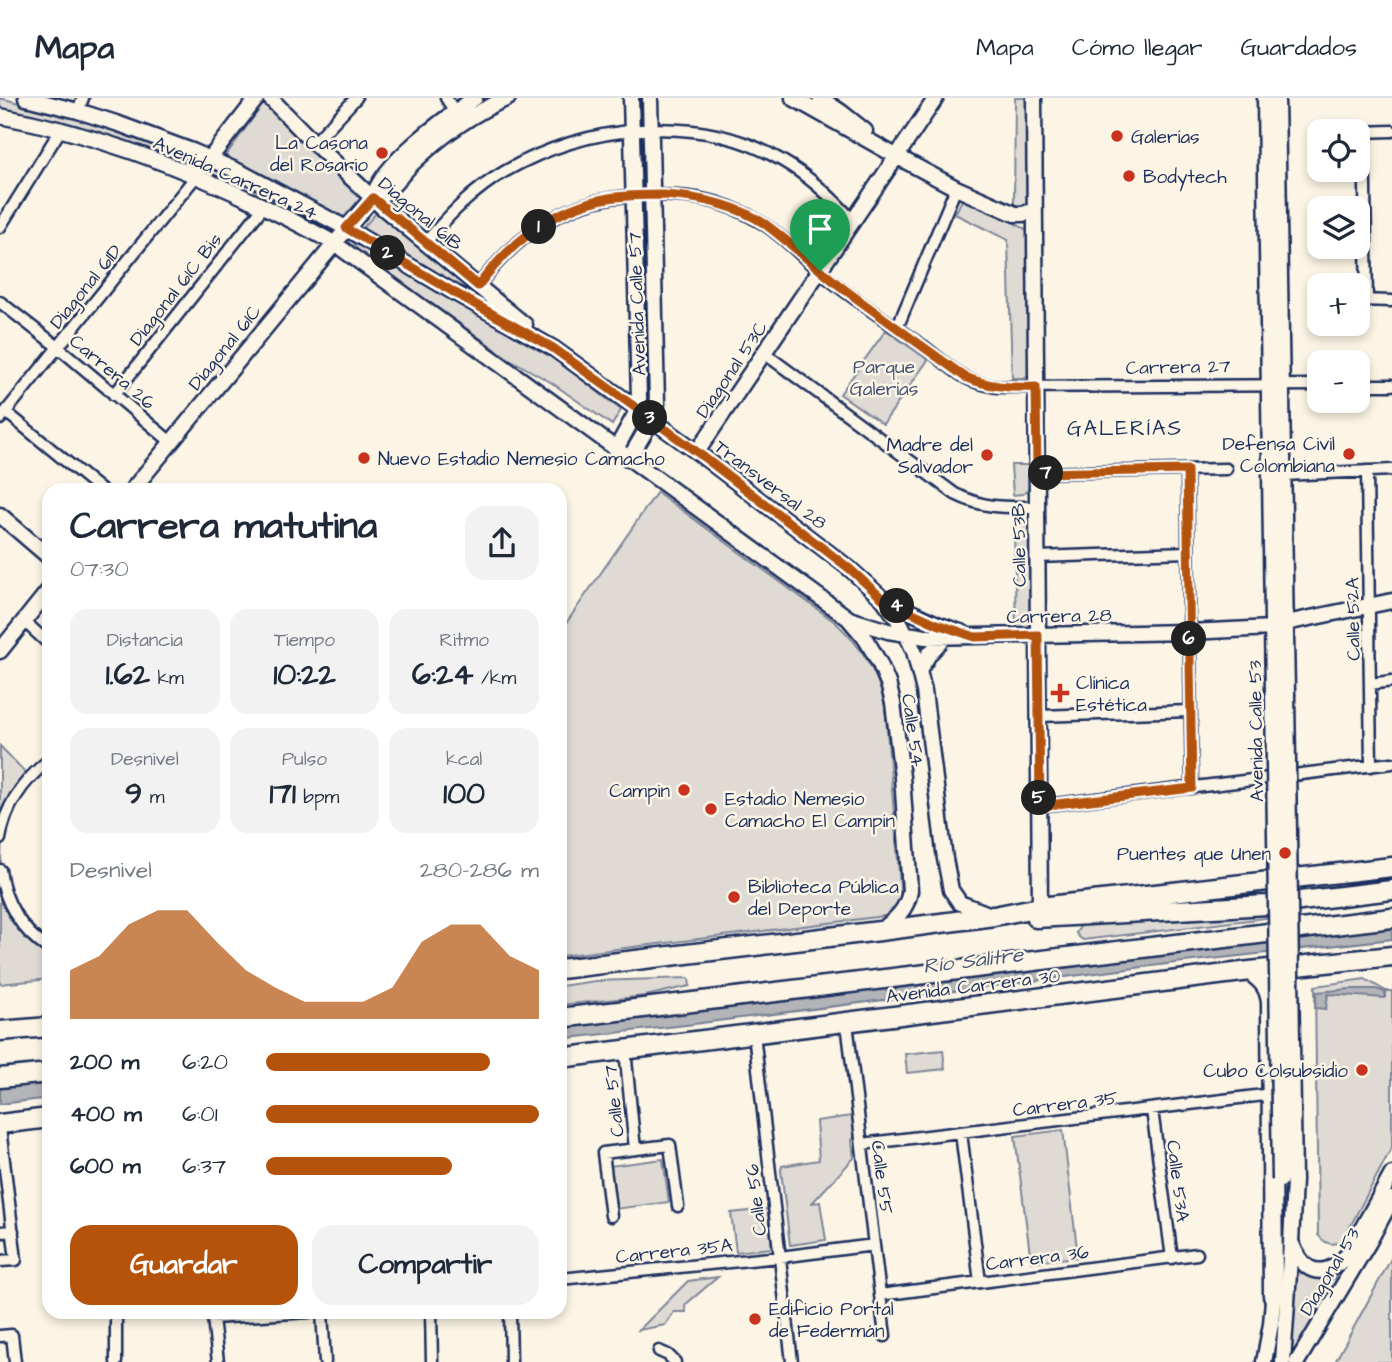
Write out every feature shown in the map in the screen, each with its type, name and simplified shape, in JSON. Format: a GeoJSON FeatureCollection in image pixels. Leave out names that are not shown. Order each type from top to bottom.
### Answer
{"type":"FeatureCollection","features":[{"type":"Feature","properties":{"kind":"highway"},"geometry":{"type":"LineString","coordinates":[[567,968],[880,931],[1040,907],[1392,867]]}},
{"type":"Feature","properties":{"kind":"highway"},"geometry":{"type":"LineString","coordinates":[[994,916],[1047,918],[1267,905],[1392,890]]}},
{"type":"Feature","properties":{"kind":"highway","name":"Avenida Carrera 30"},"geometry":{"type":"LineString","coordinates":[[567,1017],[1392,918]]}},
{"type":"Feature","properties":{"kind":"highway","name":"Avenida Carrera 30"},"geometry":{"type":"LineString","coordinates":[[567,1057],[1250,971],[1392,956]]}},
{"type":"Feature","properties":{"kind":"highway"},"geometry":{"type":"LineString","coordinates":[[1250,971],[1261,978],[1269,993],[1273,1296]]}},
{"type":"Feature","properties":{"kind":"highway"},"geometry":{"type":"LineString","coordinates":[[0,1031],[42,1028]]}},
{"type":"Feature","properties":{"kind":"highway"},"geometry":{"type":"LineString","coordinates":[[0,1078],[42,1074]]}},
{"type":"Feature","properties":{"kind":"highway"},"geometry":{"type":"LineString","coordinates":[[0,1126],[42,1119]]}},
{"type":"Feature","properties":{"kind":"main road","name":"Avenida Carrera 24"},"geometry":{"type":"LineString","coordinates":[[26,98],[81,105],[119,124],[242,173],[346,228]]}},
{"type":"Feature","properties":{"kind":"main road","name":"Diagonal 61B"},"geometry":{"type":"LineString","coordinates":[[271,98],[373,198],[553,348]]}},
{"type":"Feature","properties":{"kind":"main road"},"geometry":{"type":"LineString","coordinates":[[458,117],[475,98]]}},
{"type":"Feature","properties":{"kind":"main road"},"geometry":{"type":"LineString","coordinates":[[458,117],[508,98]]}},
{"type":"Feature","properties":{"kind":"main road","name":"Avenida Calle 57"},"geometry":{"type":"LineString","coordinates":[[616,449],[638,409],[639,398],[631,98]]}},
{"type":"Feature","properties":{"kind":"main road","name":"Avenida Calle 57"},"geometry":{"type":"LineString","coordinates":[[629,459],[657,409],[658,394],[650,98]]}},
{"type":"Feature","properties":{"kind":"main road"},"geometry":{"type":"LineString","coordinates":[[820,98],[896,156]]}},
{"type":"Feature","properties":{"kind":"main road","name":"Diagonal 53C"},"geometry":{"type":"LineString","coordinates":[[697,452],[936,98]]}},
{"type":"Feature","properties":{"kind":"main road","name":"Calle 53B"},"geometry":{"type":"LineString","coordinates":[[1034,98],[1040,907]]}},
{"type":"Feature","properties":{"kind":"main road","name":"Avenida Calle 53"},"geometry":{"type":"LineString","coordinates":[[1265,98],[1275,385],[1287,1180],[1291,1243],[1283,1362]]}},
{"type":"Feature","properties":{"kind":"main road","name":"Avenida Calle 53"},"geometry":{"type":"LineString","coordinates":[[1277,98],[1275,385],[1283,475],[1279,626]]}},
{"type":"Feature","properties":{"kind":"main road"},"geometry":{"type":"LineString","coordinates":[[197,176],[253,99]]}},
{"type":"Feature","properties":{"kind":"main road"},"geometry":{"type":"LineString","coordinates":[[796,99],[957,188],[1015,214],[1023,215],[1034,210]]}},
{"type":"Feature","properties":{"kind":"main road","name":"Avenida Carrera 24"},"geometry":{"type":"LineString","coordinates":[[0,116],[61,128],[197,176],[264,206],[334,243]]}},
{"type":"Feature","properties":{"kind":"main road","name":"Diagonal 61C"},"geometry":{"type":"LineString","coordinates":[[138,483],[346,228],[373,198],[384,194],[458,117]]}},
{"type":"Feature","properties":{"kind":"main road","name":"Transversal 28"},"geometry":{"type":"LineString","coordinates":[[346,228],[553,348],[638,409],[850,569],[883,599],[907,635]]}},
{"type":"Feature","properties":{"kind":"main road"},"geometry":{"type":"LineString","coordinates":[[334,243],[848,618]]}},
{"type":"Feature","properties":{"kind":"main road"},"geometry":{"type":"LineString","coordinates":[[0,515],[42,551]]}},
{"type":"Feature","properties":{"kind":"main road"},"geometry":{"type":"LineString","coordinates":[[0,651],[42,599]]}},
{"type":"Feature","properties":{"kind":"main road"},"geometry":{"type":"LineString","coordinates":[[883,599],[937,624],[975,637]]}},
{"type":"Feature","properties":{"kind":"main road","name":"Carrera 28"},"geometry":{"type":"LineString","coordinates":[[848,618],[907,635],[945,637],[1189,632],[1279,626],[1392,601]]}},
{"type":"Feature","properties":{"kind":"main road","name":"Calle 54"},"geometry":{"type":"LineString","coordinates":[[848,618],[872,649],[888,683],[902,777],[911,891],[906,907],[880,931]]}},
{"type":"Feature","properties":{"kind":"main road","name":"Calle 54"},"geometry":{"type":"LineString","coordinates":[[907,635],[920,669],[924,691],[948,882],[954,897],[960,903],[994,916]]}},
{"type":"Feature","properties":{"kind":"main road"},"geometry":{"type":"LineString","coordinates":[[920,669],[945,637]]}},
{"type":"Feature","properties":{"kind":"main road","name":"Diagonal 53"},"geometry":{"type":"LineString","coordinates":[[1291,1243],[1300,1259],[1313,1269],[1322,1271],[1340,1264],[1392,1174]]}},
{"type":"Feature","properties":{"kind":"main road","name":"Avenida Calle 53"},"geometry":{"type":"LineString","coordinates":[[1264,1362],[1287,1180]]}},
{"type":"Feature","properties":{"kind":"main road","name":"Diagonal 53"},"geometry":{"type":"LineString","coordinates":[[1297,1362],[1392,1199]]}},
{"type":"Feature","properties":{"kind":"street"},"geometry":{"type":"LineString","coordinates":[[314,143],[356,98]]}},
{"type":"Feature","properties":{"kind":"street"},"geometry":{"type":"LineString","coordinates":[[446,98],[458,117]]}},
{"type":"Feature","properties":{"kind":"street"},"geometry":{"type":"LineString","coordinates":[[0,227],[61,128]]}},
{"type":"Feature","properties":{"kind":"street"},"geometry":{"type":"LineString","coordinates":[[425,243],[448,216],[474,193],[534,156],[601,135],[651,130],[717,135],[749,145],[807,176],[832,197],[854,222]]}},
{"type":"Feature","properties":{"kind":"street"},"geometry":{"type":"LineString","coordinates":[[1370,132],[1392,131]]}},
{"type":"Feature","properties":{"kind":"street","name":"Diagonal 61D"},"geometry":{"type":"LineString","coordinates":[[3,415],[197,176]]}},
{"type":"Feature","properties":{"kind":"street"},"geometry":{"type":"LineString","coordinates":[[1361,182],[1362,273]]}},
{"type":"Feature","properties":{"kind":"street"},"geometry":{"type":"LineString","coordinates":[[897,328],[957,188]]}},
{"type":"Feature","properties":{"kind":"street","name":"Carrera 27"},"geometry":{"type":"LineString","coordinates":[[478,286],[498,261],[521,239],[547,221],[575,208],[606,199],[634,196],[692,196],[729,206],[763,223],[820,271],[965,377],[980,384],[996,387],[1307,385]]}},
{"type":"Feature","properties":{"kind":"street","name":"Diagonal 61C Bis"},"geometry":{"type":"LineString","coordinates":[[114,394],[264,206]]}},
{"type":"Feature","properties":{"kind":"street"},"geometry":{"type":"LineString","coordinates":[[1370,300],[1392,301]]}},
{"type":"Feature","properties":{"kind":"street","name":"Carrera 26"},"geometry":{"type":"LineString","coordinates":[[0,302],[171,442]]}},
{"type":"Feature","properties":{"kind":"street"},"geometry":{"type":"LineString","coordinates":[[764,353],[955,494],[983,505],[1037,507]]}},
{"type":"Feature","properties":{"kind":"street"},"geometry":{"type":"LineString","coordinates":[[1370,385],[1392,385]]}},
{"type":"Feature","properties":{"kind":"street"},"geometry":{"type":"LineString","coordinates":[[3,415],[92,483]]}},
{"type":"Feature","properties":{"kind":"street"},"geometry":{"type":"LineString","coordinates":[[1037,473],[1226,469]]}},
{"type":"Feature","properties":{"kind":"street"},"geometry":{"type":"LineString","coordinates":[[1187,470],[1192,788]]}},
{"type":"Feature","properties":{"kind":"street"},"geometry":{"type":"LineString","coordinates":[[1283,475],[1392,470]]}},
{"type":"Feature","properties":{"kind":"street","name":"Calle 52A"},"geometry":{"type":"LineString","coordinates":[[1367,471],[1371,766]]}},
{"type":"Feature","properties":{"kind":"street"},"geometry":{"type":"LineString","coordinates":[[1037,558],[1188,552]]}},
{"type":"Feature","properties":{"kind":"street"},"geometry":{"type":"LineString","coordinates":[[24,621],[42,638]]}},
{"type":"Feature","properties":{"kind":"street"},"geometry":{"type":"LineString","coordinates":[[1370,684],[1392,681]]}},
{"type":"Feature","properties":{"kind":"street"},"geometry":{"type":"LineString","coordinates":[[1039,716],[1191,711]]}},
{"type":"Feature","properties":{"kind":"street"},"geometry":{"type":"LineString","coordinates":[[1040,806],[1392,763]]}},
{"type":"Feature","properties":{"kind":"street"},"geometry":{"type":"LineString","coordinates":[[0,838],[9,810],[22,786],[42,767]]}},
{"type":"Feature","properties":{"kind":"street"},"geometry":{"type":"LineString","coordinates":[[0,870],[13,911],[42,943]]}},
{"type":"Feature","properties":{"kind":"street","name":"Calle 55"},"geometry":{"type":"LineString","coordinates":[[847,1023],[885,1336]]}},
{"type":"Feature","properties":{"kind":"street","name":"Calle 56"},"geometry":{"type":"LineString","coordinates":[[754,1034],[792,1362]]}},
{"type":"Feature","properties":{"kind":"street","name":"Calle 57"},"geometry":{"type":"LineString","coordinates":[[625,1050],[635,1149]]}},
{"type":"Feature","properties":{"kind":"street","name":"Carrera 35"},"geometry":{"type":"LineString","coordinates":[[862,1144],[1272,1094]]}},
{"type":"Feature","properties":{"kind":"street","name":"Calle 53A"},"geometry":{"type":"LineString","coordinates":[[1153,1110],[1172,1258]]}},
{"type":"Feature","properties":{"kind":"street"},"geometry":{"type":"LineString","coordinates":[[0,1126],[16,1260],[0,1261]]}},
{"type":"Feature","properties":{"kind":"street"},"geometry":{"type":"LineString","coordinates":[[961,1133],[980,1282]]}},
{"type":"Feature","properties":{"kind":"street"},"geometry":{"type":"LineString","coordinates":[[611,1216],[603,1153],[670,1145],[678,1206]]}},
{"type":"Feature","properties":{"kind":"street"},"geometry":{"type":"LineString","coordinates":[[0,1232],[13,1231]]}},
{"type":"Feature","properties":{"kind":"street","name":"Carrera 35A"},"geometry":{"type":"LineString","coordinates":[[567,1278],[874,1245]]}},
{"type":"Feature","properties":{"kind":"street","name":"Carrera 36"},"geometry":{"type":"LineString","coordinates":[[880,1294],[1197,1254]]}},
{"type":"Feature","properties":{"kind":"street"},"geometry":{"type":"LineString","coordinates":[[116,1319],[116,1362]]}},
{"type":"Feature","properties":{"kind":"street"},"geometry":{"type":"LineString","coordinates":[[214,1319],[218,1362]]}},
{"type":"Feature","properties":{"kind":"street"},"geometry":{"type":"LineString","coordinates":[[323,1319],[325,1362]]}},
{"type":"Feature","properties":{"kind":"street"},"geometry":{"type":"LineString","coordinates":[[431,1319],[432,1362]]}},
{"type":"Feature","properties":{"kind":"street"},"geometry":{"type":"LineString","coordinates":[[510,1319],[511,1362]]}},
{"type":"Feature","properties":{"kind":"street"},"geometry":{"type":"LineString","coordinates":[[0,1336],[12,1335],[15,1362]]}},
{"type":"Feature","properties":{"kind":"street"},"geometry":{"type":"LineString","coordinates":[[659,1351],[675,1362]]}},
{"type":"Feature","properties":{"kind":"green space"},"geometry":{"type":"Polygon","coordinates":[[[0,98],[127,134],[186,157],[184,163],[71,125],[0,109],[0,98]]]}},
{"type":"Feature","properties":{"kind":"green space"},"geometry":{"type":"Polygon","coordinates":[[[1015,98],[1029,98],[1029,204],[1022,206],[1014,205],[1015,98]]]}},
{"type":"Feature","properties":{"kind":"green space"},"geometry":{"type":"Polygon","coordinates":[[[263,104],[268,104],[360,194],[361,198],[343,218],[338,219],[224,158],[263,104]]]}},
{"type":"Feature","properties":{"kind":"green space"},"geometry":{"type":"Polygon","coordinates":[[[964,196],[1029,231],[1030,375],[1025,378],[1012,378],[1008,240],[955,214],[964,196]]]}},
{"type":"Feature","properties":{"kind":"green space"},"geometry":{"type":"Polygon","coordinates":[[[641,209],[645,209],[650,393],[646,393],[641,209]]]}},
{"type":"Feature","properties":{"kind":"green space"},"geometry":{"type":"Polygon","coordinates":[[[375,214],[488,303],[487,306],[361,230],[375,214]]]}},
{"type":"Feature","properties":{"kind":"green space"},"geometry":{"type":"Polygon","coordinates":[[[357,242],[517,333],[563,365],[621,410],[612,425],[552,383],[508,358],[352,247],[357,242]]]}},
{"type":"Feature","properties":{"kind":"green space","name":"Parque Galerías"},"geometry":{"type":"Polygon","coordinates":[[[886,330],[928,360],[883,424],[840,394],[886,330]]]}},
{"type":"Feature","properties":{"kind":"green space"},"geometry":{"type":"Polygon","coordinates":[[[1011,465],[1030,465],[1030,488],[1023,494],[1013,495],[1011,465]]]}},
{"type":"Feature","properties":{"kind":"green space"},"geometry":{"type":"Polygon","coordinates":[[[657,492],[835,622],[853,641],[873,670],[885,706],[900,908],[885,916],[567,955],[567,622],[657,492]]]}},
{"type":"Feature","properties":{"kind":"green space"},"geometry":{"type":"Polygon","coordinates":[[[1014,522],[1031,522],[1033,631],[1016,632],[1014,522]]]}},
{"type":"Feature","properties":{"kind":"green space"},"geometry":{"type":"Polygon","coordinates":[[[0,746],[31,778],[2,834],[1,862],[2,876],[15,910],[42,939],[42,980],[0,984],[0,746]]]}},
{"type":"Feature","properties":{"kind":"green space"},"geometry":{"type":"Polygon","coordinates":[[[1392,874],[1392,883],[1238,900],[1105,907],[1392,874]]]}},
{"type":"Feature","properties":{"kind":"green space"},"geometry":{"type":"Polygon","coordinates":[[[1265,914],[1266,918],[1083,940],[1076,933],[1082,924],[1265,914]]]}},
{"type":"Feature","properties":{"kind":"green space"},"geometry":{"type":"Polygon","coordinates":[[[689,978],[690,986],[645,996],[567,1004],[567,985],[595,981],[689,978]]]}},
{"type":"Feature","properties":{"kind":"green space"},"geometry":{"type":"Polygon","coordinates":[[[1365,979],[1386,991],[1392,991],[1392,1147],[1342,1242],[1335,1244],[1324,1241],[1318,1235],[1315,986],[1365,979]]]}},
{"type":"Feature","properties":{"kind":"green space"},"geometry":{"type":"Polygon","coordinates":[[[943,1050],[945,1069],[907,1073],[905,1054],[943,1050]]]}},
{"type":"Feature","properties":{"kind":"green space"},"geometry":{"type":"Polygon","coordinates":[[[852,1116],[854,1158],[812,1203],[820,1202],[826,1240],[790,1245],[782,1166],[819,1160],[816,1121],[852,1116]]]}},
{"type":"Feature","properties":{"kind":"green space"},"geometry":{"type":"Polygon","coordinates":[[[1063,1130],[1078,1257],[1031,1262],[1015,1136],[1063,1130]]]}},
{"type":"Feature","properties":{"kind":"green space"},"geometry":{"type":"Polygon","coordinates":[[[663,1159],[669,1202],[615,1209],[609,1166],[663,1159]]]}},
{"type":"Feature","properties":{"kind":"green space"},"geometry":{"type":"Polygon","coordinates":[[[768,1209],[772,1248],[736,1252],[731,1213],[768,1209]]]}},
{"type":"Feature","properties":{"kind":"green space"},"geometry":{"type":"Polygon","coordinates":[[[1392,1257],[1392,1362],[1335,1362],[1392,1257]]]}},
{"type":"Feature","properties":{"kind":"green space"},"geometry":{"type":"Polygon","coordinates":[[[1351,1266],[1291,1362],[1296,1267],[1310,1277],[1327,1280],[1338,1277],[1351,1266]]]}},
{"type":"Feature","properties":{"kind":"green space"},"geometry":{"type":"Polygon","coordinates":[[[718,1277],[685,1305],[686,1312],[674,1312],[665,1325],[639,1330],[688,1281],[718,1277]]]}},
{"type":"Feature","properties":{"kind":"shaded area"},"geometry":{"type":"Polygon","coordinates":[[[1392,923],[1392,939],[1175,963],[686,1025],[567,1038],[567,1019],[1392,923]]]}},
{"type":"Feature","properties":{"kind":"shaded area"},"geometry":{"type":"Polygon","coordinates":[[[1376,989],[1385,992],[1385,998],[1328,994],[1326,1009],[1315,1008],[1317,992],[1376,989]]]}},
{"type":"Feature","properties":{"kind":"shaded area"},"geometry":{"type":"Polygon","coordinates":[[[42,1081],[42,1099],[0,1104],[0,1086],[42,1081]]]}},
{"type":"Feature","properties":{"kind":"place","name":"Galerías"},"geometry":{"type":"Point","coordinates":[1117,136]}},
{"type":"Feature","properties":{"kind":"place","name":"La Casona del Rosario"},"geometry":{"type":"Point","coordinates":[382,153]}},
{"type":"Feature","properties":{"kind":"place","name":"Bodytech"},"geometry":{"type":"Point","coordinates":[1129,176]}},
{"type":"Feature","properties":{"kind":"place","name":"Defensa Civil Colombiana"},"geometry":{"type":"Point","coordinates":[1349,454]}},
{"type":"Feature","properties":{"kind":"place","name":"Madre del Salvador"},"geometry":{"type":"Point","coordinates":[987,455]}},
{"type":"Feature","properties":{"kind":"place","name":"Nuevo Estadio Nemesio Camacho"},"geometry":{"type":"Point","coordinates":[364,458]}},
{"type":"Feature","properties":{"kind":"place","name":"Clínica Estética"},"geometry":{"type":"Point","coordinates":[1060,693]}},
{"type":"Feature","properties":{"kind":"place","name":"Campin"},"geometry":{"type":"Point","coordinates":[684,790]}},
{"type":"Feature","properties":{"kind":"place","name":"Estadio Nemesio Camacho El Campín"},"geometry":{"type":"Point","coordinates":[711,809]}},
{"type":"Feature","properties":{"kind":"place","name":"Puentes que Unen"},"geometry":{"type":"Point","coordinates":[1285,853]}},
{"type":"Feature","properties":{"kind":"place","name":"Biblioteca Pública del Deporte"},"geometry":{"type":"Point","coordinates":[734,897]}},
{"type":"Feature","properties":{"kind":"place","name":"Cubo Colsubsidio"},"geometry":{"type":"Point","coordinates":[1362,1070]}},
{"type":"Feature","properties":{"kind":"place","name":"Edificio Portal de Federmán"},"geometry":{"type":"Point","coordinates":[755,1319]}},
{"type":"Feature","properties":{"kind":"district","name":"GALERÍAS"},"geometry":{"type":"Point","coordinates":[1125,428]}},
{"type":"Feature","properties":{"kind":"route"},"geometry":{"type":"LineString","coordinates":[[692,196],[729,206],[763,223],[820,271],[965,377],[996,387],[1036,387],[1037,473],[1187,470],[1192,788],[1040,806],[1038,635],[975,637],[937,624],[883,599],[850,569],[697,452],[553,348],[346,228],[373,198],[478,286],[498,261],[521,239],[547,221],[575,208],[620,197],[692,196]]}},
{"type":"Feature","properties":{"kind":"water label","name":"Río Salitre"},"geometry":{"type":"Point","coordinates":[973,960]}}]}
